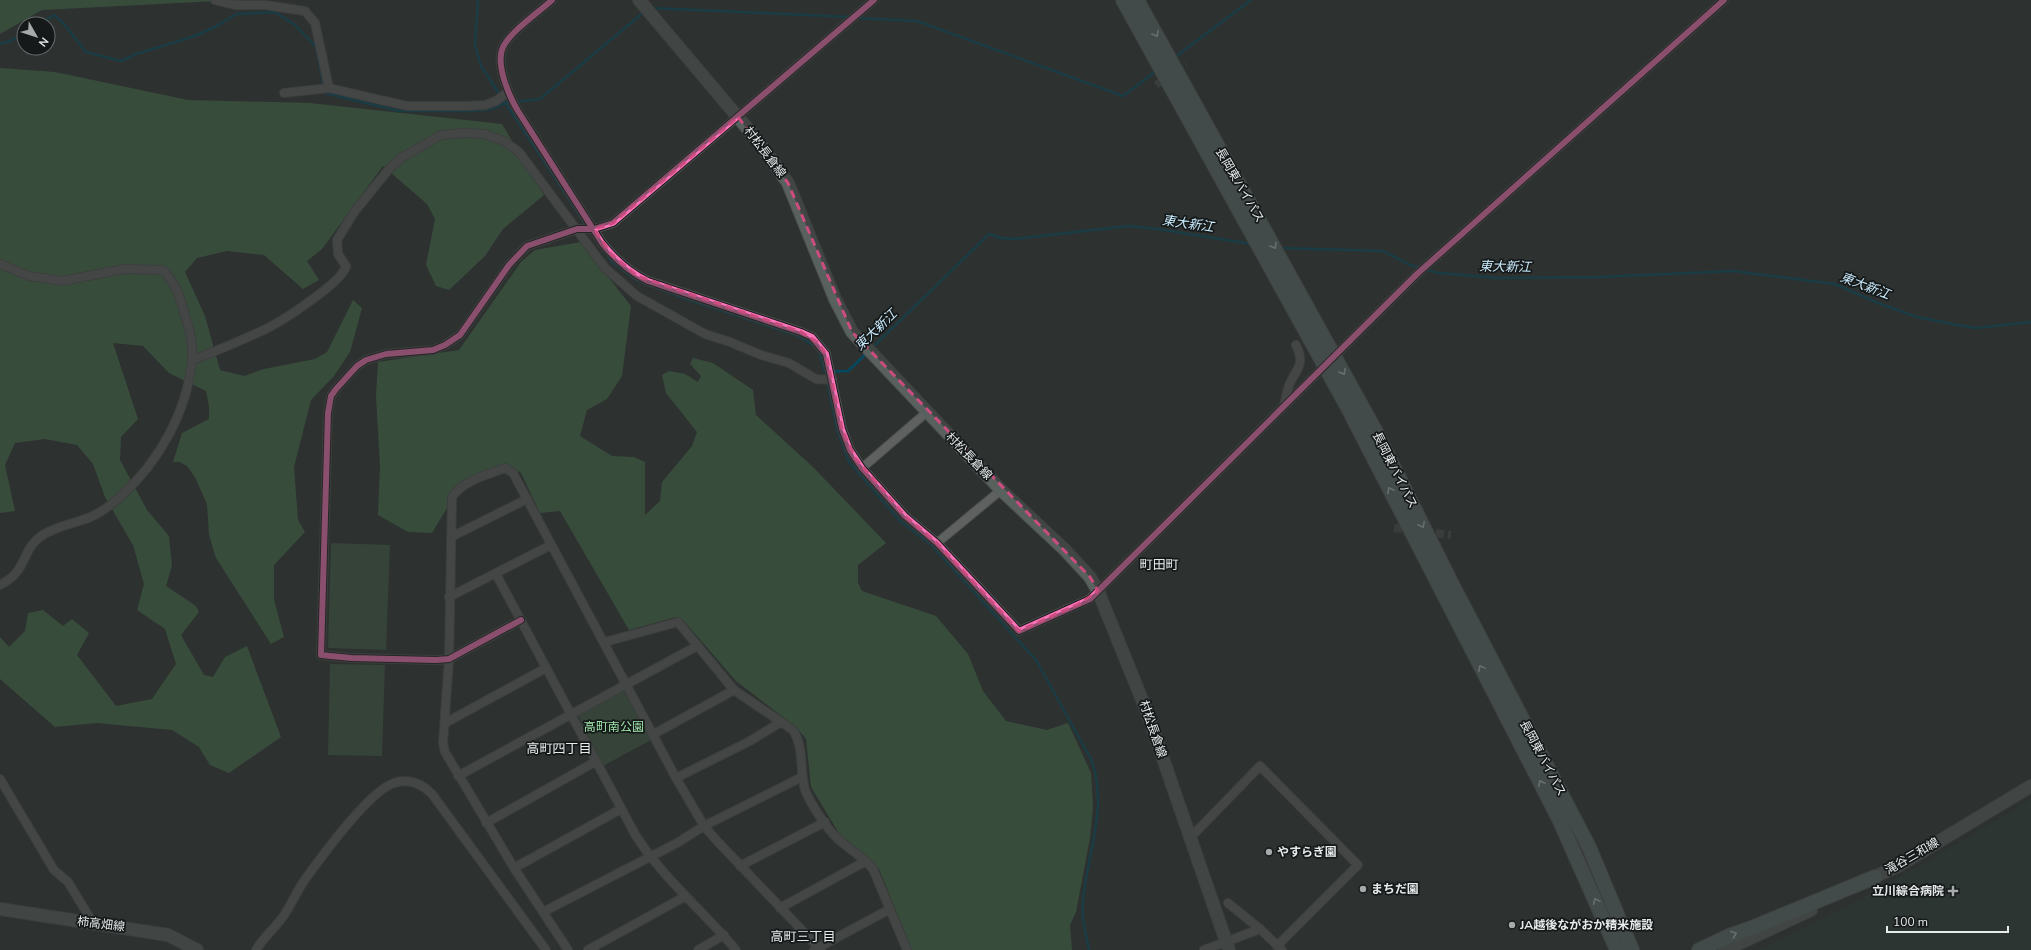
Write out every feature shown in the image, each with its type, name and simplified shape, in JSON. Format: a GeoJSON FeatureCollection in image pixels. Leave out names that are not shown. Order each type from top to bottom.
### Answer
{"type":"FeatureCollection","features":[{"type":"Feature","properties":{"kind":"highway","name":"長岡東バイパス"},"geometry":{"type":"LineString","coordinates":[[1123,0],[1324,366],[1559,819],[1617,950]]}},
{"type":"Feature","properties":{"kind":"highway","name":"長岡東バイパス"},"geometry":{"type":"LineString","coordinates":[[1137,0],[1375,430],[1452,586],[1589,847],[1632,950]]}},
{"type":"Feature","properties":{"kind":"highway"},"geometry":{"type":"LineString","coordinates":[[1589,847],[1617,896],[1637,944],[1642,950]]}},
{"type":"Feature","properties":{"kind":"highway"},"geometry":{"type":"LineString","coordinates":[[1699,950],[1731,935],[1875,877]]}},
{"type":"Feature","properties":{"kind":"main road","name":"村松長倉線"},"geometry":{"type":"LineString","coordinates":[[639,0],[758,140],[788,182],[835,299],[852,332],[1001,490],[1064,549],[1090,577],[1098,591],[1147,712],[1227,946]]}},
{"type":"Feature","properties":{"kind":"main road","name":"滝谷三和線"},"geometry":{"type":"LineString","coordinates":[[1725,950],[1781,925],[1898,866],[2031,786]]}},
{"type":"Feature","properties":{"kind":"main road","name":"柿高畑線"},"geometry":{"type":"LineString","coordinates":[[0,909],[168,935],[197,950]]}},
{"type":"Feature","properties":{"kind":"street"},"geometry":{"type":"LineString","coordinates":[[214,0],[235,5],[264,5],[305,11],[315,23],[329,88]]}},
{"type":"Feature","properties":{"kind":"street"},"geometry":{"type":"LineString","coordinates":[[552,0],[509,38],[503,47],[500,61],[508,92],[531,134],[611,254],[638,276],[812,337],[826,354],[842,428],[850,450],[862,468],[905,516],[937,543],[1019,631],[1079,604],[1090,598],[1098,591],[1417,274],[1724,0]]}},
{"type":"Feature","properties":{"kind":"street"},"geometry":{"type":"LineString","coordinates":[[521,620],[449,658],[351,658],[321,655],[328,413],[331,396],[346,377],[366,360],[386,354],[433,350],[452,341],[460,335],[510,265],[527,246],[577,229],[594,229],[613,223],[874,0]]}},
{"type":"Feature","properties":{"kind":"street"},"geometry":{"type":"LineString","coordinates":[[284,93],[329,88],[407,106],[486,105],[496,101],[508,92]]}},
{"type":"Feature","properties":{"kind":"street"},"geometry":{"type":"LineString","coordinates":[[192,360],[266,328],[333,284],[346,271],[346,266],[338,254],[338,240],[355,211],[388,169],[401,158],[441,135],[463,133],[484,134],[512,145],[519,152],[605,268],[637,296],[705,334],[730,342],[761,355],[789,363],[816,379],[832,380]]}},
{"type":"Feature","properties":{"kind":"street"},"geometry":{"type":"LineString","coordinates":[[0,264],[29,276],[62,281],[124,269],[163,270],[174,283],[179,294],[189,326],[192,360],[184,397],[173,428],[166,441],[147,468],[121,497],[101,511],[90,518],[48,532],[39,538],[32,545],[17,573],[0,585]]}},
{"type":"Feature","properties":{"kind":"street"},"geometry":{"type":"LineString","coordinates":[[1284,406],[1290,383],[1299,367],[1300,355],[1296,345]]}},
{"type":"Feature","properties":{"kind":"street"},"geometry":{"type":"LineString","coordinates":[[862,468],[927,412]]}},
{"type":"Feature","properties":{"kind":"street"},"geometry":{"type":"LineString","coordinates":[[568,950],[486,823],[458,776],[445,752],[443,744],[449,658],[452,497],[456,491],[472,481],[505,468],[513,473],[628,685],[676,778],[704,826],[818,949],[890,909]]}},
{"type":"Feature","properties":{"kind":"street"},"geometry":{"type":"LineString","coordinates":[[937,543],[1001,490]]}},
{"type":"Feature","properties":{"kind":"street"},"geometry":{"type":"LineString","coordinates":[[451,537],[527,499]]}},
{"type":"Feature","properties":{"kind":"street"},"geometry":{"type":"LineString","coordinates":[[449,597],[552,545]]}},
{"type":"Feature","properties":{"kind":"street"},"geometry":{"type":"LineString","coordinates":[[496,574],[595,762],[650,857],[684,897],[724,935],[736,950]]}},
{"type":"Feature","properties":{"kind":"street"},"geometry":{"type":"LineString","coordinates":[[605,642],[678,622],[734,690],[794,730],[799,739],[802,750],[802,777],[806,791],[836,838],[866,861],[873,869],[907,950]]}},
{"type":"Feature","properties":{"kind":"street"},"geometry":{"type":"LineString","coordinates":[[458,776],[571,714],[628,685],[697,646]]}},
{"type":"Feature","properties":{"kind":"street"},"geometry":{"type":"LineString","coordinates":[[445,722],[546,668]]}},
{"type":"Feature","properties":{"kind":"street"},"geometry":{"type":"LineString","coordinates":[[654,734],[734,690]]}},
{"type":"Feature","properties":{"kind":"street"},"geometry":{"type":"LineString","coordinates":[[676,778],[750,741],[781,722]]}},
{"type":"Feature","properties":{"kind":"street"},"geometry":{"type":"LineString","coordinates":[[486,823],[595,762]]}},
{"type":"Feature","properties":{"kind":"street"},"geometry":{"type":"LineString","coordinates":[[1190,838],[1260,766],[1358,866],[1280,948],[1260,929],[1228,903]]}},
{"type":"Feature","properties":{"kind":"street"},"geometry":{"type":"LineString","coordinates":[[543,912],[650,857],[704,826],[802,777]]}},
{"type":"Feature","properties":{"kind":"street"},"geometry":{"type":"LineString","coordinates":[[0,779],[54,870],[68,882],[93,923]]}},
{"type":"Feature","properties":{"kind":"street"},"geometry":{"type":"LineString","coordinates":[[256,950],[286,913],[306,879],[366,804],[387,786],[403,782],[423,785],[432,794],[546,950]]}},
{"type":"Feature","properties":{"kind":"street"},"geometry":{"type":"LineString","coordinates":[[514,868],[621,809]]}},
{"type":"Feature","properties":{"kind":"street"},"geometry":{"type":"LineString","coordinates":[[740,866],[825,822]]}},
{"type":"Feature","properties":{"kind":"street"},"geometry":{"type":"LineString","coordinates":[[780,908],[866,861]]}},
{"type":"Feature","properties":{"kind":"street"},"geometry":{"type":"LineString","coordinates":[[588,950],[684,897]]}},
{"type":"Feature","properties":{"kind":"street"},"geometry":{"type":"LineString","coordinates":[[1204,950],[1227,946],[1260,929]]}},
{"type":"Feature","properties":{"kind":"street"},"geometry":{"type":"LineString","coordinates":[[698,950],[724,935]]}},
{"type":"Feature","properties":{"kind":"highlighted area"},"geometry":{"type":"Polygon","coordinates":[[[738,117],[788,183],[852,332],[1090,577],[1098,591],[1079,604],[1019,631],[937,543],[905,516],[855,458],[842,429],[826,354],[817,342],[801,332],[637,276],[611,254],[594,229],[613,223],[738,117]]]}},
{"type":"Feature","properties":{"kind":"shaded area","name":"立川綜合病院"},"geometry":{"type":"Polygon","coordinates":[[[2031,799],[2031,950],[1759,950],[1834,913],[1916,868],[2031,799]]]}},
{"type":"Feature","properties":{"kind":"green space"},"geometry":{"type":"Polygon","coordinates":[[[0,0],[238,0],[42,10],[32,16],[16,16],[16,25],[0,34],[0,0]]]}},
{"type":"Feature","properties":{"kind":"green space"},"geometry":{"type":"Polygon","coordinates":[[[0,68],[55,72],[188,100],[310,103],[502,124],[544,195],[503,229],[485,256],[449,290],[436,286],[426,265],[435,219],[427,204],[383,166],[322,249],[307,261],[319,280],[303,289],[264,255],[227,251],[197,258],[185,272],[205,316],[220,370],[244,376],[264,369],[315,359],[327,352],[353,300],[362,308],[350,352],[334,376],[311,400],[294,467],[298,520],[305,532],[274,565],[274,600],[284,637],[271,644],[216,558],[209,535],[207,504],[195,477],[187,466],[180,462],[173,462],[182,433],[209,419],[209,406],[206,391],[169,373],[143,346],[113,343],[138,419],[121,437],[120,460],[147,510],[169,536],[172,566],[166,586],[196,606],[199,612],[181,635],[204,675],[213,677],[225,657],[247,646],[281,737],[229,773],[210,765],[199,747],[172,730],[97,723],[55,727],[0,679],[0,637],[9,647],[25,631],[28,613],[43,610],[63,626],[72,619],[89,633],[77,655],[116,706],[152,699],[176,664],[165,629],[137,610],[144,584],[133,545],[105,497],[93,464],[77,445],[45,439],[15,443],[5,465],[15,511],[0,513],[0,68]]]}},
{"type":"Feature","properties":{"kind":"green space"},"geometry":{"type":"Polygon","coordinates":[[[581,242],[631,306],[622,376],[607,399],[587,410],[580,436],[612,456],[634,457],[645,462],[645,515],[660,501],[662,482],[692,446],[697,432],[666,393],[662,375],[669,371],[685,374],[698,382],[701,376],[690,364],[693,358],[713,363],[753,390],[756,415],[813,467],[886,543],[858,565],[858,583],[862,591],[936,616],[968,654],[983,691],[1006,721],[1047,730],[1068,723],[1091,773],[1093,807],[1090,838],[1076,912],[1070,925],[1072,950],[912,950],[879,869],[840,835],[811,787],[806,739],[797,728],[736,681],[683,620],[676,617],[629,630],[560,511],[540,513],[521,473],[509,465],[499,467],[455,487],[449,496],[447,508],[432,533],[408,532],[378,515],[380,466],[376,396],[378,362],[459,350],[521,262],[535,250],[581,242]]]}},
{"type":"Feature","properties":{"kind":"green space"},"geometry":{"type":"Polygon","coordinates":[[[331,543],[390,545],[386,650],[328,648],[331,543]]]}},
{"type":"Feature","properties":{"kind":"green space"},"geometry":{"type":"Polygon","coordinates":[[[330,664],[385,665],[382,756],[328,755],[330,664]]]}},
{"type":"Feature","properties":{"kind":"green space","name":"高町南公園"},"geometry":{"type":"Polygon","coordinates":[[[624,691],[651,740],[603,766],[578,715],[624,691]]]}},
{"type":"Feature","properties":{"kind":"waterway","name":"東大新江"},"geometry":{"type":"LineString","coordinates":[[478,0],[475,45],[481,66],[587,227]]}},
{"type":"Feature","properties":{"kind":"waterway"},"geometry":{"type":"LineString","coordinates":[[1175,57],[1251,0]]}},
{"type":"Feature","properties":{"kind":"waterway"},"geometry":{"type":"LineString","coordinates":[[651,8],[850,17]]}},
{"type":"Feature","properties":{"kind":"waterway"},"geometry":{"type":"LineString","coordinates":[[56,17],[64,24],[86,52],[121,61],[136,54],[192,37],[215,27],[236,14],[275,12],[295,25],[316,47],[325,93],[399,111],[474,111],[491,109],[506,103],[540,99],[644,12]]}},
{"type":"Feature","properties":{"kind":"waterway"},"geometry":{"type":"LineString","coordinates":[[857,18],[917,21],[1123,96],[1156,71]]}},
{"type":"Feature","properties":{"kind":"waterway"},"geometry":{"type":"LineString","coordinates":[[0,44],[16,38]]}},
{"type":"Feature","properties":{"kind":"waterway","name":"東大新江"},"geometry":{"type":"LineString","coordinates":[[872,348],[989,234],[1001,238],[1014,239],[1129,226],[1158,229],[1251,244]]}},
{"type":"Feature","properties":{"kind":"waterway","name":"東大新江"},"geometry":{"type":"LineString","coordinates":[[600,246],[612,262],[636,280],[683,298],[798,336],[814,346]]}},
{"type":"Feature","properties":{"kind":"waterway","name":"東大新江"},"geometry":{"type":"LineString","coordinates":[[1280,248],[1383,251],[1410,265],[1421,268]]}},
{"type":"Feature","properties":{"kind":"waterway","name":"東大新江"},"geometry":{"type":"LineString","coordinates":[[1426,270],[1439,273],[1496,278],[1598,277],[1734,271],[1835,284],[1878,303],[1917,317],[1963,326],[1976,328],[2031,322]]}},
{"type":"Feature","properties":{"kind":"waterway","name":"東大新江"},"geometry":{"type":"LineString","coordinates":[[818,349],[825,373]]}},
{"type":"Feature","properties":{"kind":"waterway","name":"東大新江"},"geometry":{"type":"LineString","coordinates":[[825,372],[848,371],[867,353]]}},
{"type":"Feature","properties":{"kind":"waterway"},"geometry":{"type":"LineString","coordinates":[[827,382],[837,430],[849,462],[900,521],[930,544],[1036,660],[1091,759],[1096,777],[1098,794],[1095,830],[1085,883],[1083,907],[1084,926],[1089,950]]}},
{"type":"Feature","properties":{"kind":"tunnel"},"geometry":{"type":"LineString","coordinates":[[1156,85],[1186,64]]}},
{"type":"Feature","properties":{"kind":"tunnel"},"geometry":{"type":"LineString","coordinates":[[1394,528],[1413,530]]}},
{"type":"Feature","properties":{"kind":"tunnel"},"geometry":{"type":"LineString","coordinates":[[1424,532],[1451,535]]}},
{"type":"Feature","properties":{"kind":"cycle path"},"geometry":{"type":"LineString","coordinates":[[552,0],[512,34],[507,41],[501,54],[502,71],[507,89],[518,111],[602,243],[623,265],[648,281],[812,337],[826,354],[842,429],[850,450],[862,468],[905,516],[937,543],[1019,631],[1090,599],[1417,274],[1724,0]]}},
{"type":"Feature","properties":{"kind":"cycle path"},"geometry":{"type":"LineString","coordinates":[[521,620],[449,659],[351,658],[321,655],[328,413],[331,396],[357,366],[366,360],[386,354],[433,350],[445,345],[460,335],[509,265],[527,246],[577,229],[594,229],[613,223],[874,0]]}},
{"type":"Feature","properties":{"kind":"place","name":"やすらぎ園"},"geometry":{"type":"Point","coordinates":[1269,852]}},
{"type":"Feature","properties":{"kind":"place","name":"まちだ園"},"geometry":{"type":"Point","coordinates":[1363,889]}},
{"type":"Feature","properties":{"kind":"place","name":"立川綜合病院"},"geometry":{"type":"Point","coordinates":[1953,891]}},
{"type":"Feature","properties":{"kind":"place","name":"JA越後ながおか精米施設"},"geometry":{"type":"Point","coordinates":[1512,925]}},
{"type":"Feature","properties":{"kind":"district","name":"町田町"},"geometry":{"type":"Point","coordinates":[1159,565]}},
{"type":"Feature","properties":{"kind":"district","name":"高町四丁目"},"geometry":{"type":"Point","coordinates":[559,749]}},
{"type":"Feature","properties":{"kind":"district","name":"高町三丁目"},"geometry":{"type":"Point","coordinates":[803,937]}}]}
